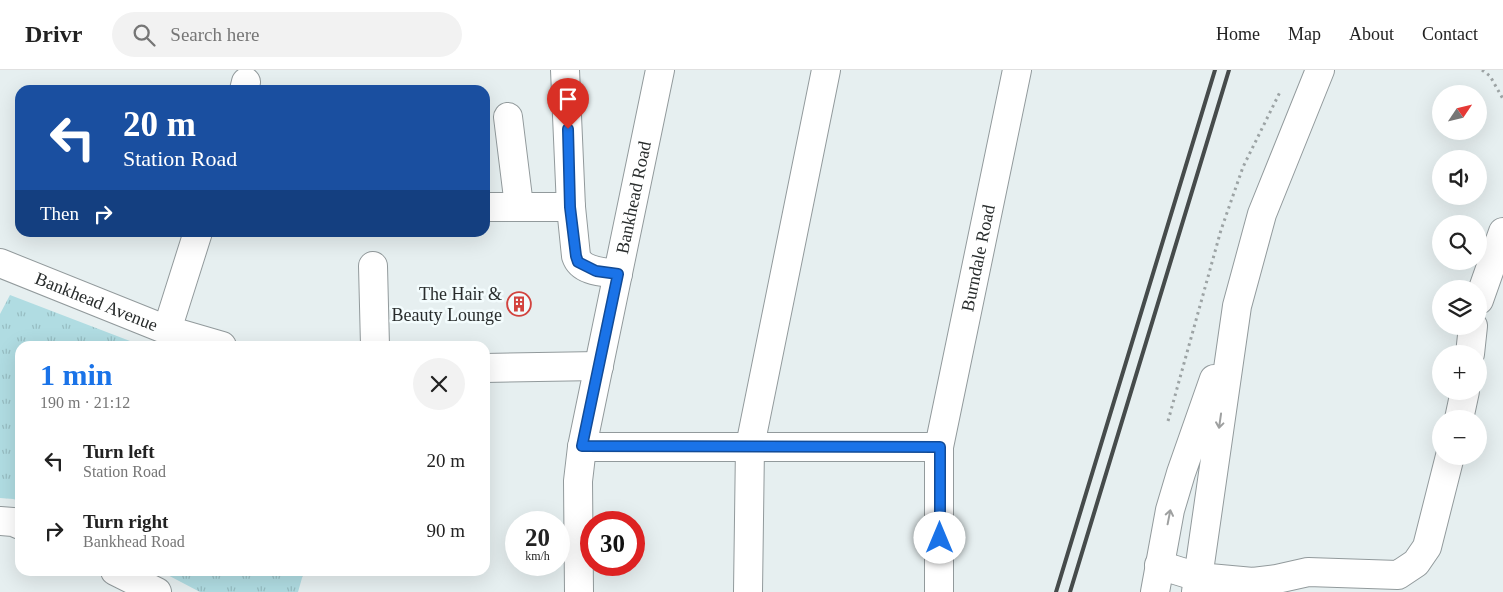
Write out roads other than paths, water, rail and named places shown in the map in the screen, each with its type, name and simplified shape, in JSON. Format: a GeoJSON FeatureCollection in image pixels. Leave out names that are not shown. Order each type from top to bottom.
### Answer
{"type":"FeatureCollection","features":[{"type":"Feature","properties":{"kind":"street"},"geometry":{"type":"LineString","coordinates":[[565,70],[570,207],[576,256],[578,262],[596,271],[618,274]]}},
{"type":"Feature","properties":{"kind":"street","name":"Bankhead Road"},"geometry":{"type":"LineString","coordinates":[[579,592],[578,481],[582,446],[660,70]]}},
{"type":"Feature","properties":{"kind":"street"},"geometry":{"type":"LineString","coordinates":[[748,592],[750,446],[826,70]]}},
{"type":"Feature","properties":{"kind":"street","name":"Burndale Road"},"geometry":{"type":"LineString","coordinates":[[940,592],[940,447],[1017,70]]}},
{"type":"Feature","properties":{"kind":"street"},"geometry":{"type":"LineString","coordinates":[[1155,592],[1170,510],[1234,321],[1262,214],[1320,70]]}},
{"type":"Feature","properties":{"kind":"street"},"geometry":{"type":"LineString","coordinates":[[508,117],[519,206]]}},
{"type":"Feature","properties":{"kind":"street"},"geometry":{"type":"LineString","coordinates":[[490,207],[570,207]]}},
{"type":"Feature","properties":{"kind":"street"},"geometry":{"type":"LineString","coordinates":[[1486,280],[1503,232]]}},
{"type":"Feature","properties":{"kind":"street"},"geometry":{"type":"LineString","coordinates":[[166,330],[196,237]]}},
{"type":"Feature","properties":{"kind":"street","name":"Bankhead Avenue"},"geometry":{"type":"LineString","coordinates":[[0,262],[166,330],[204,341]]}},
{"type":"Feature","properties":{"kind":"street"},"geometry":{"type":"LineString","coordinates":[[373,266],[375,341]]}},
{"type":"Feature","properties":{"kind":"street"},"geometry":{"type":"LineString","coordinates":[[1197,584],[1234,321]]}},
{"type":"Feature","properties":{"kind":"street"},"geometry":{"type":"LineString","coordinates":[[490,368],[599,366]]}},
{"type":"Feature","properties":{"kind":"street"},"geometry":{"type":"LineString","coordinates":[[582,446],[940,447]]}},
{"type":"Feature","properties":{"kind":"street"},"geometry":{"type":"LineString","coordinates":[[1159,565],[1197,584],[1252,582],[1308,572],[1400,584],[1427,548],[1448,465]]}},
{"type":"Feature","properties":{"kind":"street"},"geometry":{"type":"LineString","coordinates":[[0,520],[15,523]]}},
{"type":"Feature","properties":{"kind":"street"},"geometry":{"type":"LineString","coordinates":[[125,576],[157,592]]}},
{"type":"Feature","properties":{"kind":"railway"},"geometry":{"type":"LineString","coordinates":[[1056,592],[1215,70]]}},
{"type":"Feature","properties":{"kind":"railway"},"geometry":{"type":"LineString","coordinates":[[1070,592],[1229,70]]}},
{"type":"Feature","properties":{"kind":"place","name":"The Hair & Beauty Lounge"},"geometry":{"type":"Point","coordinates":[519,304]}}]}
